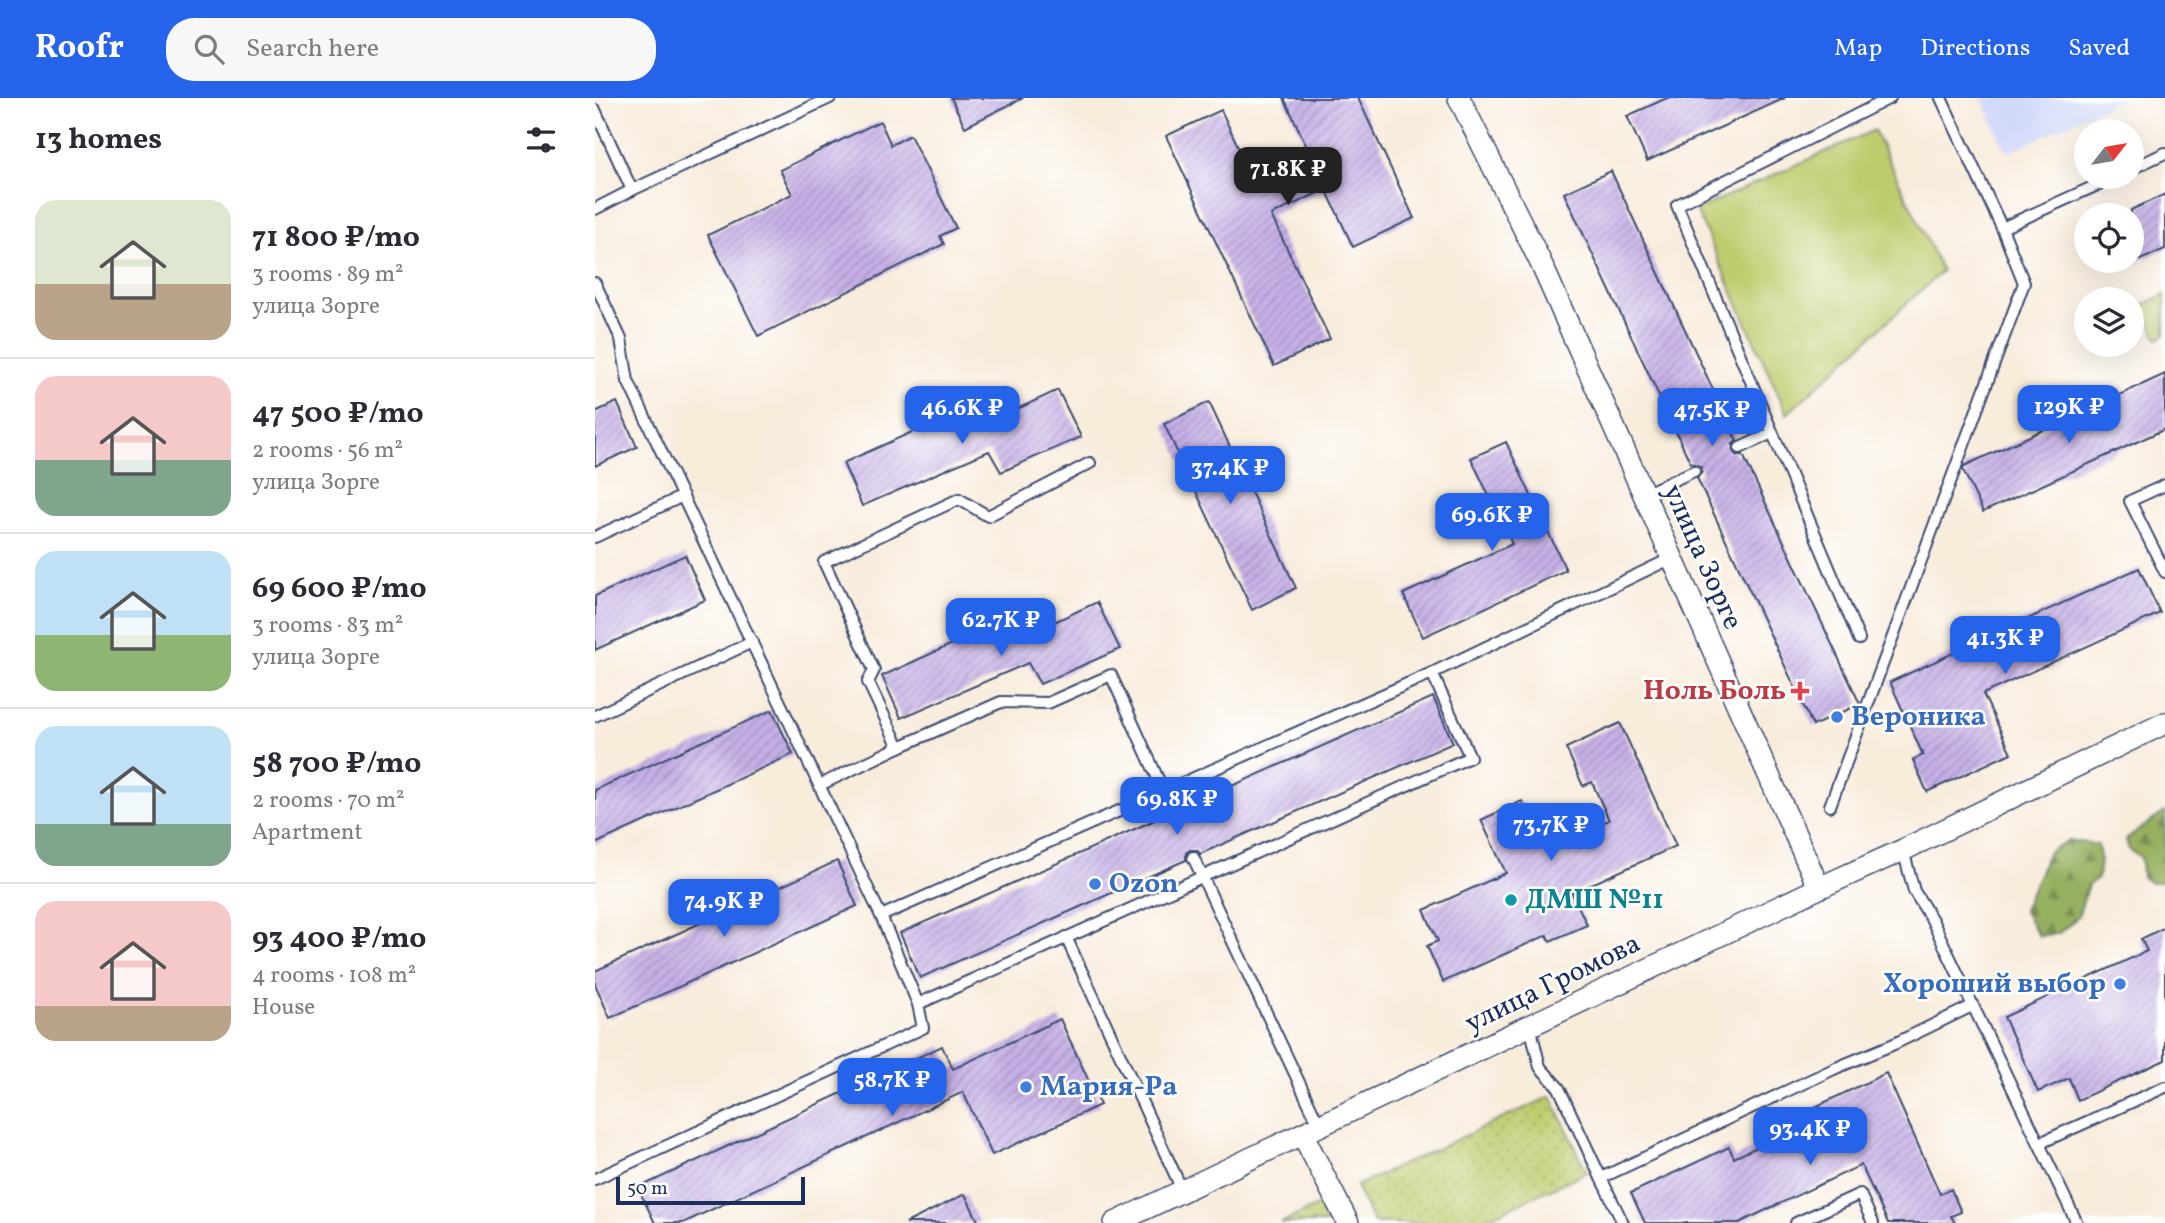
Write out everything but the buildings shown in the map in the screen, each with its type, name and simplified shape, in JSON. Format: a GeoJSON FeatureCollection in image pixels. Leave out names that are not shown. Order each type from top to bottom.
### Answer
{"type":"FeatureCollection","features":[{"type":"Feature","properties":{"kind":"street","name":"улица Зорге"},"geometry":{"type":"LineString","coordinates":[[1459,98],[1540,261],[1819,888]]}},
{"type":"Feature","properties":{"kind":"street","name":"улица Громова"},"geometry":{"type":"LineString","coordinates":[[1115,1223],[2165,723]]}},
{"type":"Feature","properties":{"kind":"street"},"geometry":{"type":"LineString","coordinates":[[1311,1131],[1348,1223]]}},
{"type":"Feature","properties":{"kind":"lane"},"geometry":{"type":"LineString","coordinates":[[595,209],[830,98]]}},
{"type":"Feature","properties":{"kind":"lane"},"geometry":{"type":"LineString","coordinates":[[1859,639],[1677,205],[1890,98]]}},
{"type":"Feature","properties":{"kind":"lane"},"geometry":{"type":"LineString","coordinates":[[1830,806],[2024,283],[1941,98]]}},
{"type":"Feature","properties":{"kind":"lane"},"geometry":{"type":"LineString","coordinates":[[595,110],[632,190]]}},
{"type":"Feature","properties":{"kind":"lane"},"geometry":{"type":"LineString","coordinates":[[2144,163],[2165,153]]}},
{"type":"Feature","properties":{"kind":"lane"},"geometry":{"type":"LineString","coordinates":[[2002,229],[2089,189]]}},
{"type":"Feature","properties":{"kind":"lane"},"geometry":{"type":"LineString","coordinates":[[595,283],[621,339],[628,381],[881,916],[918,1004],[923,1028],[595,1179]]}},
{"type":"Feature","properties":{"kind":"lane"},"geometry":{"type":"LineString","coordinates":[[1740,448],[1772,433]]}},
{"type":"Feature","properties":{"kind":"lane"},"geometry":{"type":"LineString","coordinates":[[899,747],[868,682],[874,670],[824,562],[959,499],[988,516],[1090,463]]}},
{"type":"Feature","properties":{"kind":"lane"},"geometry":{"type":"LineString","coordinates":[[1644,494],[1694,471]]}},
{"type":"Feature","properties":{"kind":"lane"},"geometry":{"type":"LineString","coordinates":[[2165,485],[2130,501],[2165,572]]}},
{"type":"Feature","properties":{"kind":"lane"},"geometry":{"type":"LineString","coordinates":[[595,537],[683,496]]}},
{"type":"Feature","properties":{"kind":"lane"},"geometry":{"type":"LineString","coordinates":[[881,916],[1432,673],[1672,558]]}},
{"type":"Feature","properties":{"kind":"lane"},"geometry":{"type":"LineString","coordinates":[[595,716],[752,642]]}},
{"type":"Feature","properties":{"kind":"lane"},"geometry":{"type":"LineString","coordinates":[[918,1004],[1471,757],[1432,673]]}},
{"type":"Feature","properties":{"kind":"lane"},"geometry":{"type":"LineString","coordinates":[[820,786],[899,747],[1001,702],[1048,703],[1111,675],[1173,812]]}},
{"type":"Feature","properties":{"kind":"lane"},"geometry":{"type":"LineString","coordinates":[[1903,850],[1914,891],[1932,920],[2077,1223]]}},
{"type":"Feature","properties":{"kind":"lane"},"geometry":{"type":"LineString","coordinates":[[1193,857],[1311,1131]]}},
{"type":"Feature","properties":{"kind":"lane"},"geometry":{"type":"LineString","coordinates":[[1066,937],[1183,1192]]}},
{"type":"Feature","properties":{"kind":"lane"},"geometry":{"type":"LineString","coordinates":[[1601,1178],[1972,1006]]}},
{"type":"Feature","properties":{"kind":"lane"},"geometry":{"type":"LineString","coordinates":[[1530,1026],[1540,1067],[1559,1088],[1623,1223]]}},
{"type":"Feature","properties":{"kind":"lane"},"geometry":{"type":"LineString","coordinates":[[2040,1143],[2165,1087]]}},
{"type":"Feature","properties":{"kind":"lane"},"geometry":{"type":"LineString","coordinates":[[1796,1223],[1860,1194],[1873,1223]]}},
{"type":"Feature","properties":{"kind":"shaded area"},"geometry":{"type":"Polygon","coordinates":[[[1981,98],[2124,98],[2074,119],[2074,122],[2007,153],[1981,98]]]}},
{"type":"Feature","properties":{"kind":"green space"},"geometry":{"type":"Polygon","coordinates":[[[1874,130],[1942,271],[1787,414],[1696,210],[1874,130]]]}},
{"type":"Feature","properties":{"kind":"green space"},"geometry":{"type":"Polygon","coordinates":[[[2165,294],[2165,335],[2158,339],[2144,310],[2144,305],[2165,294]]]}},
{"type":"Feature","properties":{"kind":"green space"},"geometry":{"type":"Polygon","coordinates":[[[2165,812],[2165,881],[2151,883],[2142,877],[2141,857],[2129,850],[2126,839],[2165,812]]]}},
{"type":"Feature","properties":{"kind":"green space"},"geometry":{"type":"Polygon","coordinates":[[[2069,840],[2098,845],[2098,878],[2088,885],[2078,917],[2059,933],[2039,936],[2023,910],[2049,852],[2069,840]]]}},
{"type":"Feature","properties":{"kind":"green space"},"geometry":{"type":"Polygon","coordinates":[[[1551,1096],[1587,1172],[1477,1223],[1374,1223],[1356,1186],[1551,1096]]]}},
{"type":"Feature","properties":{"kind":"green space"},"geometry":{"type":"Polygon","coordinates":[[[1323,1203],[1333,1223],[1281,1223],[1323,1203]]]}},
{"type":"Feature","properties":{"kind":"place","name":"Ноль Боль"},"geometry":{"type":"Point","coordinates":[1800,691]}},
{"type":"Feature","properties":{"kind":"place","name":"Вероника"},"geometry":{"type":"Point","coordinates":[1837,717]}},
{"type":"Feature","properties":{"kind":"place","name":"Ozon"},"geometry":{"type":"Point","coordinates":[1095,884]}},
{"type":"Feature","properties":{"kind":"place","name":"ДМШ №11"},"geometry":{"type":"Point","coordinates":[1511,900]}},
{"type":"Feature","properties":{"kind":"place","name":"Хороший выбор"},"geometry":{"type":"Point","coordinates":[2120,984]}},
{"type":"Feature","properties":{"kind":"place","name":"Мария-Ра"},"geometry":{"type":"Point","coordinates":[1026,1087]}}]}
